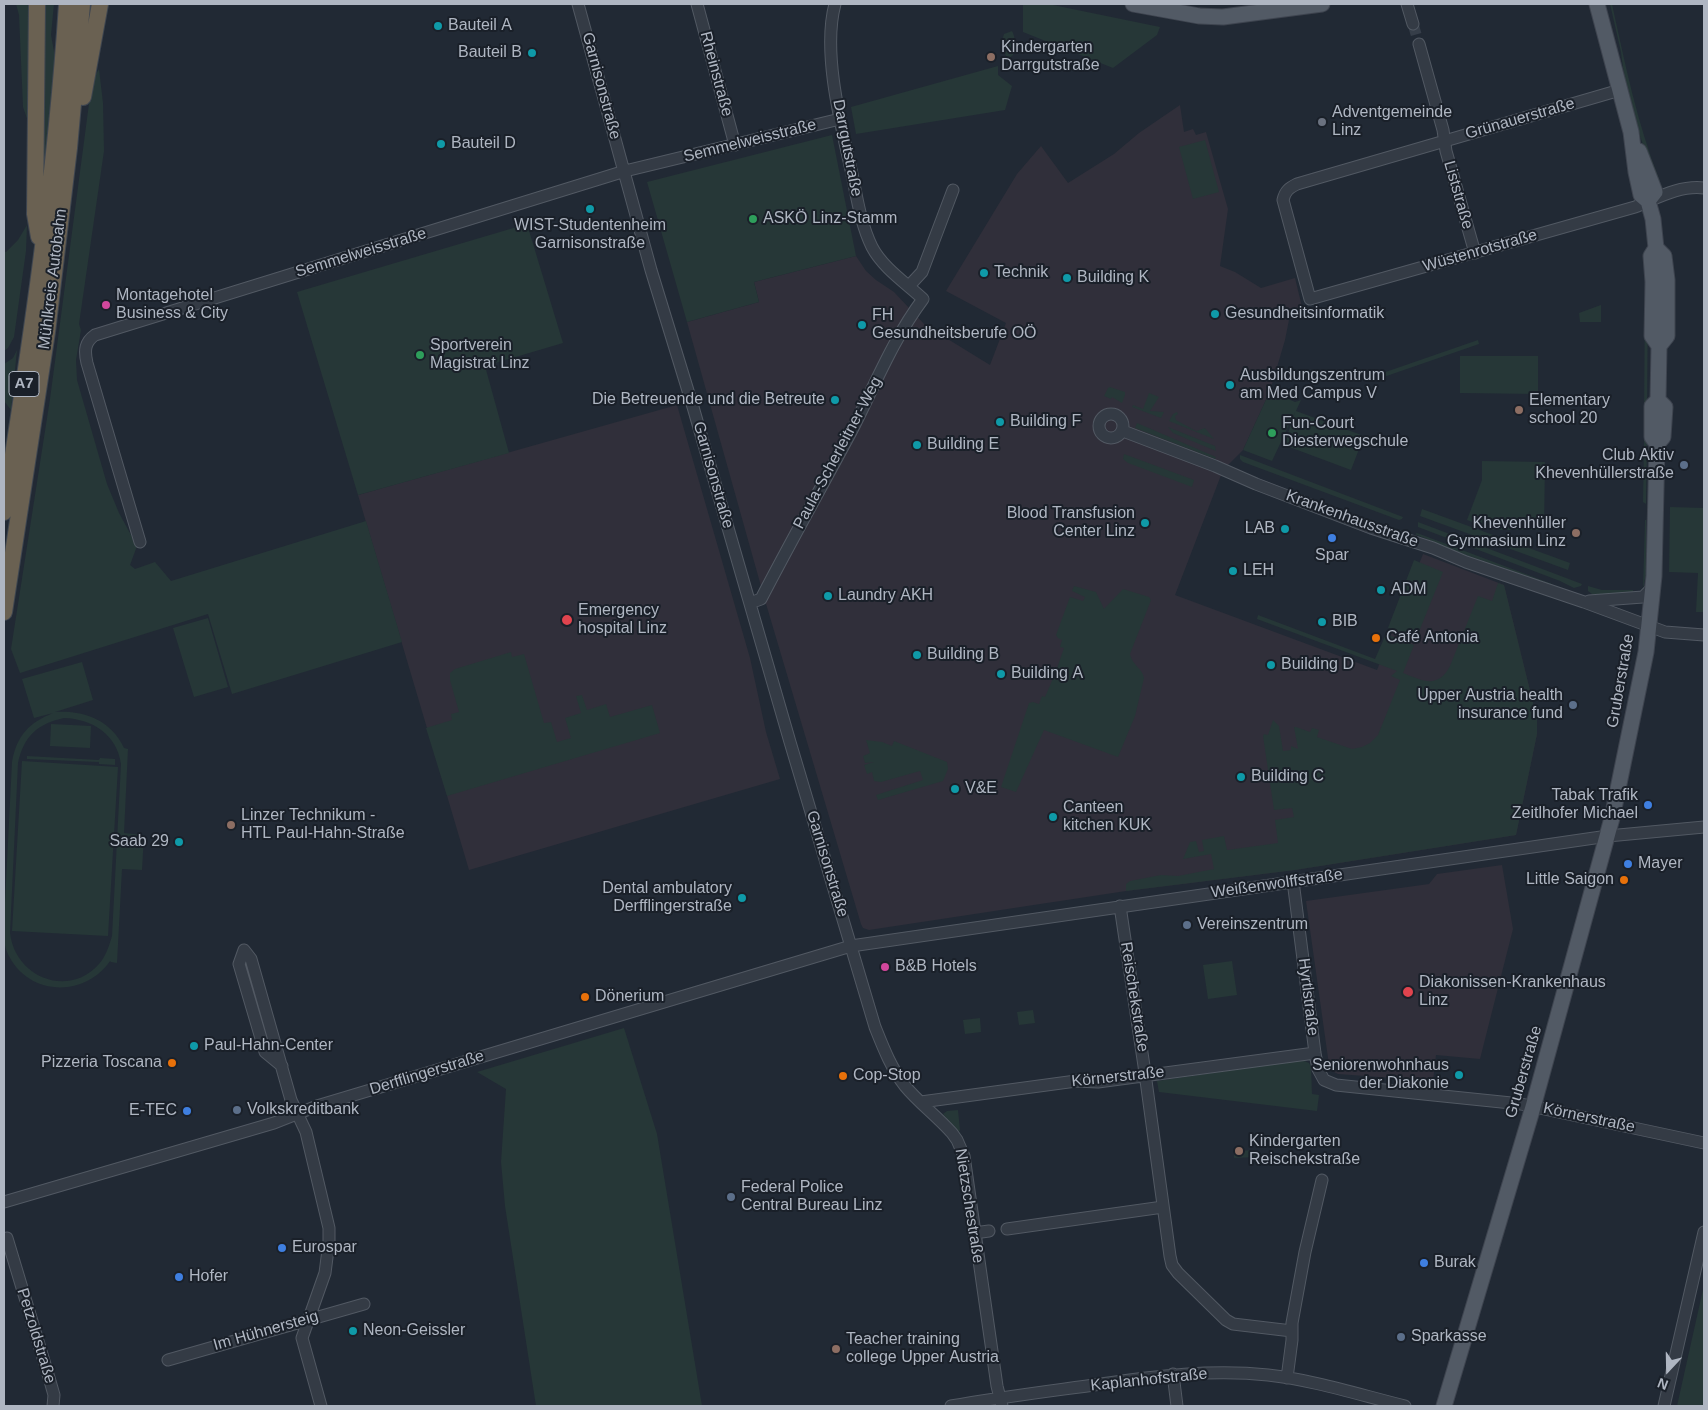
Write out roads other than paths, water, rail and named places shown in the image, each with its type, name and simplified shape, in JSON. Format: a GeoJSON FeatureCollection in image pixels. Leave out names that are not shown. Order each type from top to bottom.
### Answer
{"type":"FeatureCollection","features":[{"type":"Feature","properties":{"kind":"highway"},"geometry":{"type":"LineString","coordinates":[[36,4],[35,214],[42,257]]}},
{"type":"Feature","properties":{"kind":"highway","name":"Mühlkreis Autobahn"},"geometry":{"type":"LineString","coordinates":[[4,512],[42,257],[56,139],[67,4]]}},
{"type":"Feature","properties":{"kind":"highway","name":"Mühlkreis Autobahn"},"geometry":{"type":"LineString","coordinates":[[4,612],[47,332],[70,148],[82,4]]}},
{"type":"Feature","properties":{"kind":"highway"},"geometry":{"type":"LineString","coordinates":[[70,148],[86,89],[100,4]]}},
{"type":"Feature","properties":{"kind":"main road"},"geometry":{"type":"LineString","coordinates":[[1133,4],[1199,16],[1223,18],[1322,4]]}},
{"type":"Feature","properties":{"kind":"main road","name":"Gruberstraße"},"geometry":{"type":"LineString","coordinates":[[1444,1406],[1533,1107],[1608,836],[1646,652],[1649,626],[1657,444],[1652,436],[1652,406],[1658,400],[1659,346],[1667,336],[1667,280],[1664,256],[1656,248],[1653,219],[1648,201],[1641,195],[1631,132],[1597,4]]}},
{"type":"Feature","properties":{"kind":"street","name":"Garnisonstraße"},"geometry":{"type":"LineString","coordinates":[[578,4],[651,270],[694,407],[851,946]]}},
{"type":"Feature","properties":{"kind":"street","name":"Rheinstraße"},"geometry":{"type":"LineString","coordinates":[[697,4],[735,145]]}},
{"type":"Feature","properties":{"kind":"street","name":"Darrgutstraße"},"geometry":{"type":"LineString","coordinates":[[835,4],[831,41],[840,119],[862,222],[880,258],[923,299]]}},
{"type":"Feature","properties":{"kind":"street"},"geometry":{"type":"LineString","coordinates":[[1407,4],[1413,24]]}},
{"type":"Feature","properties":{"kind":"street","name":"Liststraße"},"geometry":{"type":"LineString","coordinates":[[1420,48],[1475,252]]}},
{"type":"Feature","properties":{"kind":"street","name":"Grünauerstraße"},"geometry":{"type":"LineString","coordinates":[[1310,299],[1283,200],[1289,188],[1297,184],[1620,90]]}},
{"type":"Feature","properties":{"kind":"street","name":"Semmelweisstraße"},"geometry":{"type":"LineString","coordinates":[[140,542],[87,363],[85,354],[89,339],[103,332],[625,171],[840,119]]}},
{"type":"Feature","properties":{"kind":"street","name":"Wüstenrotstraße"},"geometry":{"type":"LineString","coordinates":[[1310,299],[1636,207],[1665,194],[1690,188],[1704,188]]}},
{"type":"Feature","properties":{"kind":"street"},"geometry":{"type":"LineString","coordinates":[[909,286],[922,272],[953,190]]}},
{"type":"Feature","properties":{"kind":"street","name":"Paula-Scherleitner-Weg"},"geometry":{"type":"LineString","coordinates":[[750,603],[761,599],[910,316],[923,299]]}},
{"type":"Feature","properties":{"kind":"street","name":"Krankenhausstraße"},"geometry":{"type":"LineString","coordinates":[[1123,431],[1371,528],[1665,632],[1704,635]]}},
{"type":"Feature","properties":{"kind":"street","name":"Krankenhausstraße"},"geometry":{"type":"LineString","coordinates":[[1584,602],[1643,597],[1652,588]]}},
{"type":"Feature","properties":{"kind":"street","name":"Weißenwolffstraße"},"geometry":{"type":"LineString","coordinates":[[851,946],[1608,836],[1704,827]]}},
{"type":"Feature","properties":{"kind":"street","name":"Hyrtlstraße"},"geometry":{"type":"LineString","coordinates":[[1293,881],[1315,1053],[1318,1068],[1324,1080]]}},
{"type":"Feature","properties":{"kind":"street","name":"Reischekstraße"},"geometry":{"type":"LineString","coordinates":[[1120,906],[1172,1265],[1218,1312],[1233,1324],[1292,1331]]}},
{"type":"Feature","properties":{"kind":"street","name":"Nietzschestraße"},"geometry":{"type":"LineString","coordinates":[[851,946],[882,1046],[905,1086],[952,1133],[964,1156],[974,1233],[1001,1402]]}},
{"type":"Feature","properties":{"kind":"street","name":"Derfflingerstraße"},"geometry":{"type":"LineString","coordinates":[[4,1202],[274,1123],[336,1100],[851,946]]}},
{"type":"Feature","properties":{"kind":"street"},"geometry":{"type":"LineString","coordinates":[[282,1066],[265,1052],[239,964],[244,950],[251,959],[282,1066],[291,1100],[306,1132],[329,1228],[325,1273],[302,1338],[321,1406]]}},
{"type":"Feature","properties":{"kind":"street","name":"Körnerstraße"},"geometry":{"type":"LineString","coordinates":[[921,1102],[1076,1081],[1098,1082],[1315,1053]]}},
{"type":"Feature","properties":{"kind":"street","name":"Körnerstraße"},"geometry":{"type":"LineString","coordinates":[[1324,1080],[1336,1085],[1507,1102],[1704,1143]]}},
{"type":"Feature","properties":{"kind":"street"},"geometry":{"type":"LineString","coordinates":[[1287,1378],[1292,1322],[1305,1252],[1322,1180]]}},
{"type":"Feature","properties":{"kind":"street"},"geometry":{"type":"LineString","coordinates":[[1007,1229],[1163,1207]]}},
{"type":"Feature","properties":{"kind":"street"},"geometry":{"type":"LineString","coordinates":[[974,1233],[989,1231]]}},
{"type":"Feature","properties":{"kind":"street"},"geometry":{"type":"LineString","coordinates":[[1664,1406],[1704,1232]]}},
{"type":"Feature","properties":{"kind":"street","name":"Petzoldstraße"},"geometry":{"type":"LineString","coordinates":[[7,1238],[54,1395],[53,1406]]}},
{"type":"Feature","properties":{"kind":"street","name":"Im Hühnersteig"},"geometry":{"type":"LineString","coordinates":[[168,1360],[364,1304]]}},
{"type":"Feature","properties":{"kind":"street"},"geometry":{"type":"LineString","coordinates":[[1173,1374],[1177,1406]]}},
{"type":"Feature","properties":{"kind":"street","name":"Kaplanhofstraße"},"geometry":{"type":"LineString","coordinates":[[951,1406],[1001,1402],[1173,1374],[1247,1374],[1287,1378],[1405,1406]]}},
{"type":"Feature","properties":{"kind":"tunnel"},"geometry":{"type":"LineString","coordinates":[[1413,24],[1419,44]]}},
{"type":"Feature","properties":{"kind":"place","name":"Bauteil A"},"geometry":{"type":"Point","coordinates":[438,26]}},
{"type":"Feature","properties":{"kind":"place","name":"Bauteil B"},"geometry":{"type":"Point","coordinates":[532,53]}},
{"type":"Feature","properties":{"kind":"place","name":"Kindergarten Darrgutstraße"},"geometry":{"type":"Point","coordinates":[991,57]}},
{"type":"Feature","properties":{"kind":"place","name":"Adventgemeinde Linz"},"geometry":{"type":"Point","coordinates":[1322,122]}},
{"type":"Feature","properties":{"kind":"place","name":"Bauteil D"},"geometry":{"type":"Point","coordinates":[441,144]}},
{"type":"Feature","properties":{"kind":"place","name":"WIST-Studentenheim Garnisonstraße"},"geometry":{"type":"Point","coordinates":[590,209]}},
{"type":"Feature","properties":{"kind":"place","name":"ASKÖ Linz-Stamm"},"geometry":{"type":"Point","coordinates":[753,219]}},
{"type":"Feature","properties":{"kind":"place","name":"Technik"},"geometry":{"type":"Point","coordinates":[984,273]}},
{"type":"Feature","properties":{"kind":"place","name":"Building K"},"geometry":{"type":"Point","coordinates":[1067,278]}},
{"type":"Feature","properties":{"kind":"place","name":"Montagehotel Business & City"},"geometry":{"type":"Point","coordinates":[106,305]}},
{"type":"Feature","properties":{"kind":"place","name":"Gesundheitsinformatik"},"geometry":{"type":"Point","coordinates":[1215,314]}},
{"type":"Feature","properties":{"kind":"place","name":"FH Gesundheitsberufe OÖ"},"geometry":{"type":"Point","coordinates":[862,325]}},
{"type":"Feature","properties":{"kind":"place","name":"Sportverein Magistrat Linz"},"geometry":{"type":"Point","coordinates":[420,355]}},
{"type":"Feature","properties":{"kind":"place","name":"Ausbildungszentrum am Med Campus V"},"geometry":{"type":"Point","coordinates":[1230,385]}},
{"type":"Feature","properties":{"kind":"place","name":"Die Betreuende und die Betreute"},"geometry":{"type":"Point","coordinates":[835,400]}},
{"type":"Feature","properties":{"kind":"place","name":"Elementary school 20"},"geometry":{"type":"Point","coordinates":[1519,410]}},
{"type":"Feature","properties":{"kind":"place","name":"Building F"},"geometry":{"type":"Point","coordinates":[1000,422]}},
{"type":"Feature","properties":{"kind":"place","name":"Fun-Court Diesterwegschule"},"geometry":{"type":"Point","coordinates":[1272,433]}},
{"type":"Feature","properties":{"kind":"place","name":"Building E"},"geometry":{"type":"Point","coordinates":[917,445]}},
{"type":"Feature","properties":{"kind":"place","name":"Club Aktiv Khevenhüllerstraße"},"geometry":{"type":"Point","coordinates":[1684,465]}},
{"type":"Feature","properties":{"kind":"place","name":"Blood Transfusion Center Linz"},"geometry":{"type":"Point","coordinates":[1145,523]}},
{"type":"Feature","properties":{"kind":"place","name":"LAB"},"geometry":{"type":"Point","coordinates":[1285,529]}},
{"type":"Feature","properties":{"kind":"place","name":"Khevenhüller Gymnasium Linz"},"geometry":{"type":"Point","coordinates":[1576,533]}},
{"type":"Feature","properties":{"kind":"place","name":"Spar"},"geometry":{"type":"Point","coordinates":[1332,538]}},
{"type":"Feature","properties":{"kind":"place","name":"LEH"},"geometry":{"type":"Point","coordinates":[1233,571]}},
{"type":"Feature","properties":{"kind":"place","name":"ADM"},"geometry":{"type":"Point","coordinates":[1381,590]}},
{"type":"Feature","properties":{"kind":"place","name":"Laundry AKH"},"geometry":{"type":"Point","coordinates":[828,596]}},
{"type":"Feature","properties":{"kind":"place","name":"Emergency hospital Linz"},"geometry":{"type":"Point","coordinates":[567,620]}},
{"type":"Feature","properties":{"kind":"place","name":"BIB"},"geometry":{"type":"Point","coordinates":[1322,622]}},
{"type":"Feature","properties":{"kind":"place","name":"Café Antonia"},"geometry":{"type":"Point","coordinates":[1376,638]}},
{"type":"Feature","properties":{"kind":"place","name":"Building B"},"geometry":{"type":"Point","coordinates":[917,655]}},
{"type":"Feature","properties":{"kind":"place","name":"Building D"},"geometry":{"type":"Point","coordinates":[1271,665]}},
{"type":"Feature","properties":{"kind":"place","name":"Building A"},"geometry":{"type":"Point","coordinates":[1001,674]}},
{"type":"Feature","properties":{"kind":"place","name":"Upper Austria health insurance fund"},"geometry":{"type":"Point","coordinates":[1573,705]}},
{"type":"Feature","properties":{"kind":"place","name":"Building C"},"geometry":{"type":"Point","coordinates":[1241,777]}},
{"type":"Feature","properties":{"kind":"place","name":"V&E"},"geometry":{"type":"Point","coordinates":[955,789]}},
{"type":"Feature","properties":{"kind":"place","name":"Tabak Trafik Zeitlhofer Michael"},"geometry":{"type":"Point","coordinates":[1648,805]}},
{"type":"Feature","properties":{"kind":"place","name":"Canteen kitchen KUK"},"geometry":{"type":"Point","coordinates":[1053,817]}},
{"type":"Feature","properties":{"kind":"place","name":"Linzer Technikum - HTL Paul-Hahn-Straße"},"geometry":{"type":"Point","coordinates":[231,825]}},
{"type":"Feature","properties":{"kind":"place","name":"Saab 29"},"geometry":{"type":"Point","coordinates":[179,842]}},
{"type":"Feature","properties":{"kind":"place","name":"Mayer"},"geometry":{"type":"Point","coordinates":[1628,864]}},
{"type":"Feature","properties":{"kind":"place","name":"Little Saigon"},"geometry":{"type":"Point","coordinates":[1624,880]}},
{"type":"Feature","properties":{"kind":"place","name":"Dental ambulatory Derfflingerstraße"},"geometry":{"type":"Point","coordinates":[742,898]}},
{"type":"Feature","properties":{"kind":"place","name":"Vereinszentrum"},"geometry":{"type":"Point","coordinates":[1187,925]}},
{"type":"Feature","properties":{"kind":"place","name":"B&B Hotels"},"geometry":{"type":"Point","coordinates":[885,967]}},
{"type":"Feature","properties":{"kind":"place","name":"Diakonissen-Krankenhaus Linz"},"geometry":{"type":"Point","coordinates":[1408,992]}},
{"type":"Feature","properties":{"kind":"place","name":"Dönerium"},"geometry":{"type":"Point","coordinates":[585,997]}},
{"type":"Feature","properties":{"kind":"place","name":"Paul-Hahn-Center"},"geometry":{"type":"Point","coordinates":[194,1046]}},
{"type":"Feature","properties":{"kind":"place","name":"Pizzeria Toscana"},"geometry":{"type":"Point","coordinates":[172,1063]}},
{"type":"Feature","properties":{"kind":"place","name":"Seniorenwohnhaus der Diakonie"},"geometry":{"type":"Point","coordinates":[1459,1075]}},
{"type":"Feature","properties":{"kind":"place","name":"Cop-Stop"},"geometry":{"type":"Point","coordinates":[843,1076]}},
{"type":"Feature","properties":{"kind":"place","name":"Volkskreditbank"},"geometry":{"type":"Point","coordinates":[237,1110]}},
{"type":"Feature","properties":{"kind":"place","name":"E-TEC"},"geometry":{"type":"Point","coordinates":[187,1111]}},
{"type":"Feature","properties":{"kind":"place","name":"Kindergarten Reischekstraße"},"geometry":{"type":"Point","coordinates":[1239,1151]}},
{"type":"Feature","properties":{"kind":"place","name":"Federal Police Central Bureau Linz"},"geometry":{"type":"Point","coordinates":[731,1197]}},
{"type":"Feature","properties":{"kind":"place","name":"Eurospar"},"geometry":{"type":"Point","coordinates":[282,1248]}},
{"type":"Feature","properties":{"kind":"place","name":"Burak"},"geometry":{"type":"Point","coordinates":[1424,1263]}},
{"type":"Feature","properties":{"kind":"place","name":"Hofer"},"geometry":{"type":"Point","coordinates":[179,1277]}},
{"type":"Feature","properties":{"kind":"place","name":"Neon-Geissler"},"geometry":{"type":"Point","coordinates":[353,1331]}},
{"type":"Feature","properties":{"kind":"place","name":"Sparkasse"},"geometry":{"type":"Point","coordinates":[1401,1337]}},
{"type":"Feature","properties":{"kind":"place","name":"Teacher training college Upper Austria"},"geometry":{"type":"Point","coordinates":[836,1349]}}]}
